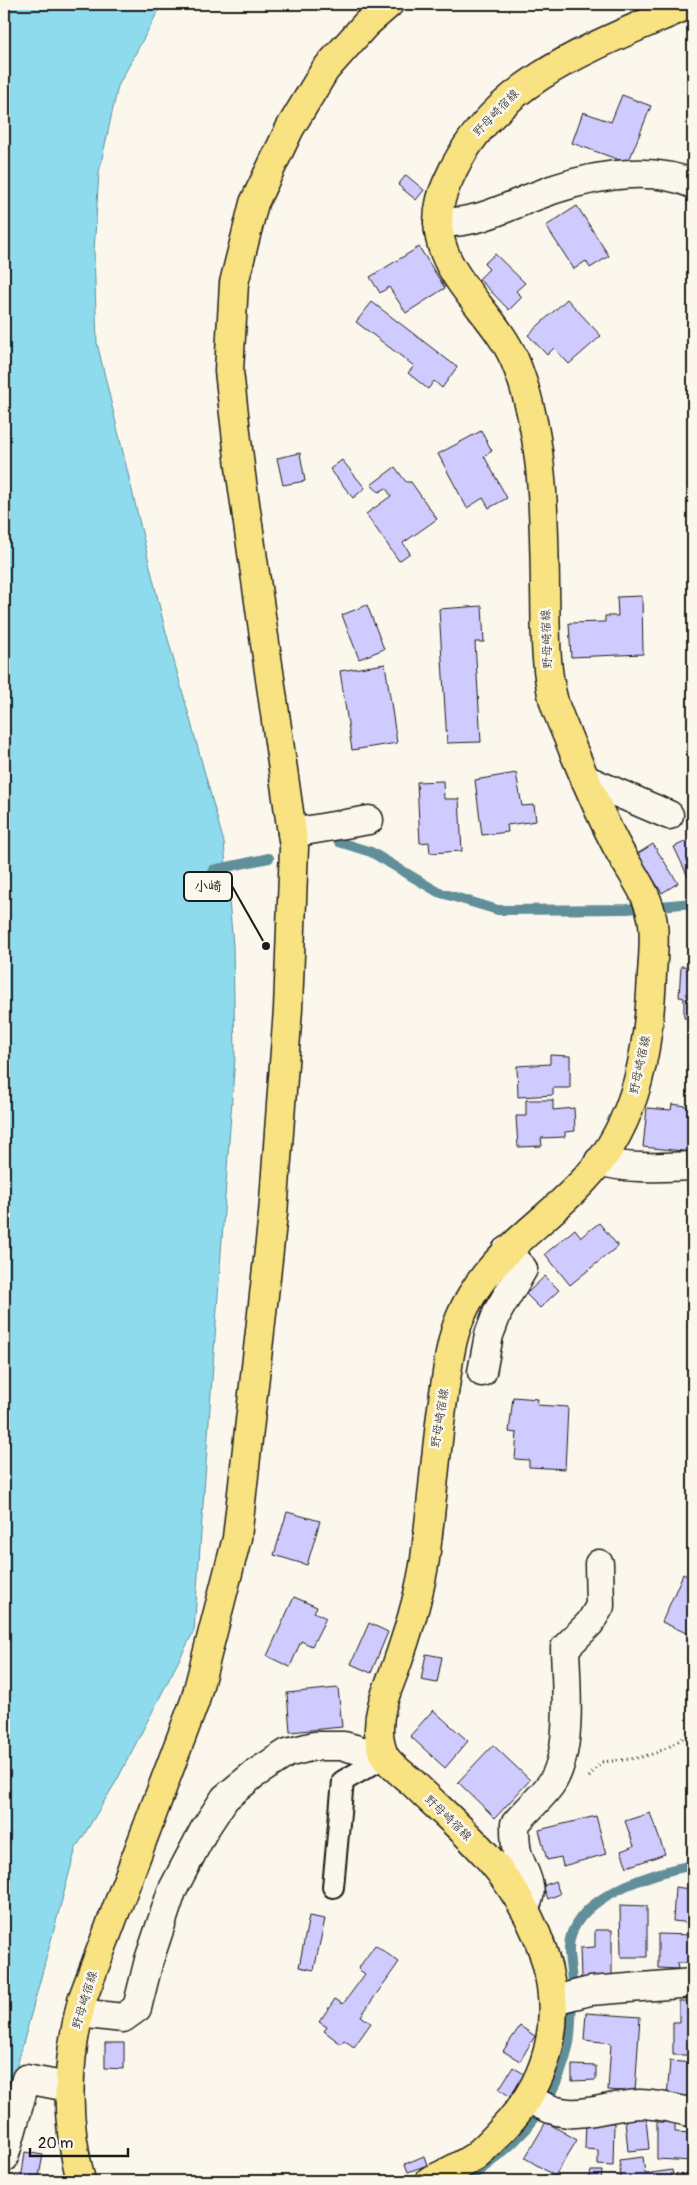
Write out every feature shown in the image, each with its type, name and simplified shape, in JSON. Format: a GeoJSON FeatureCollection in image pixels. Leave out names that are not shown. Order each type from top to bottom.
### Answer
{"type":"FeatureCollection","features":[{"type":"Feature","properties":{"kind":"main road","name":"野母崎宿線"},"geometry":{"type":"LineString","coordinates":[[81,2181],[72,2146],[68,2087],[73,2040],[79,2013],[195,1701],[237,1538],[273,1214],[288,1009],[294,847],[241,475],[229,371],[234,283],[254,203],[290,128],[325,70],[366,24],[389,4]]}},
{"type":"Feature","properties":{"kind":"main road","name":"野母崎宿線"},"geometry":{"type":"LineString","coordinates":[[429,2181],[474,2156],[502,2130],[529,2098],[542,2074],[550,2043],[554,2000],[546,1958],[539,1938],[524,1908],[508,1882],[485,1853],[385,1757],[379,1732],[381,1710],[410,1623],[424,1562],[434,1457],[451,1345],[458,1323],[471,1294],[506,1251],[589,1176],[622,1127],[638,1084],[650,1018],[653,920],[645,892],[617,848],[555,706],[547,667],[544,504],[532,414],[522,378],[508,346],[461,284],[446,257],[439,236],[439,206],[446,184],[465,148],[490,117],[520,88],[567,59],[690,4]]}},
{"type":"Feature","properties":{"kind":"street"},"geometry":{"type":"LineString","coordinates":[[438,222],[460,223],[483,217],[535,196],[606,177],[638,174],[663,175],[693,184]]}},
{"type":"Feature","properties":{"kind":"street"},"geometry":{"type":"LineString","coordinates":[[585,778],[669,815]]}},
{"type":"Feature","properties":{"kind":"street"},"geometry":{"type":"LineString","coordinates":[[292,833],[369,820]]}},
{"type":"Feature","properties":{"kind":"street"},"geometry":{"type":"LineString","coordinates":[[599,1161],[636,1166],[693,1166]]}},
{"type":"Feature","properties":{"kind":"street"},"geometry":{"type":"LineString","coordinates":[[482,1372],[489,1335],[498,1311],[523,1270],[506,1251]]}},
{"type":"Feature","properties":{"kind":"street"},"geometry":{"type":"LineString","coordinates":[[524,1908],[528,1903],[531,1884],[517,1852],[515,1824],[552,1783],[563,1755],[566,1701],[565,1648],[590,1623],[600,1606],[599,1564]]}},
{"type":"Feature","properties":{"kind":"street"},"geometry":{"type":"LineString","coordinates":[[79,2013],[123,2018],[137,2008],[149,1960],[172,1891],[204,1830],[225,1798],[253,1775],[287,1753],[314,1746],[344,1746],[385,1757]]}},
{"type":"Feature","properties":{"kind":"street"},"geometry":{"type":"LineString","coordinates":[[554,2000],[590,1991],[693,1983]]}},
{"type":"Feature","properties":{"kind":"street"},"geometry":{"type":"LineString","coordinates":[[4,2158],[26,2079],[68,2087]]}},
{"type":"Feature","properties":{"kind":"street"},"geometry":{"type":"LineString","coordinates":[[529,2098],[546,2110],[578,2115],[640,2104],[693,2113]]}},
{"type":"Feature","properties":{"kind":"lane"},"geometry":{"type":"LineString","coordinates":[[333,1887],[343,1781],[385,1757]]}},
{"type":"Feature","properties":{"kind":"path"},"geometry":{"type":"LineString","coordinates":[[545,1790],[580,1790],[601,1762],[644,1758],[660,1752],[693,1730]]}},
{"type":"Feature","properties":{"kind":"water"},"geometry":{"type":"Polygon","coordinates":[[[4,4],[162,4],[118,86],[99,172],[94,252],[97,343],[163,621],[224,843],[233,945],[235,1057],[194,1631],[117,1780],[76,1848],[4,2114],[4,4]]]}},
{"type":"Feature","properties":{"kind":"building"},"geometry":{"type":"Polygon","coordinates":[[[622,95],[651,106],[628,163],[572,143],[583,112],[611,122],[622,95]]]}},
{"type":"Feature","properties":{"kind":"building"},"geometry":{"type":"Polygon","coordinates":[[[406,175],[424,190],[416,200],[398,185],[406,175]]]}},
{"type":"Feature","properties":{"kind":"building"},"geometry":{"type":"Polygon","coordinates":[[[577,206],[609,256],[590,268],[586,261],[574,269],[546,226],[577,206]]]}},
{"type":"Feature","properties":{"kind":"building"},"geometry":{"type":"Polygon","coordinates":[[[419,247],[445,288],[406,313],[389,287],[380,293],[370,277],[419,247]]]}},
{"type":"Feature","properties":{"kind":"building"},"geometry":{"type":"Polygon","coordinates":[[[495,254],[525,283],[516,291],[522,297],[509,310],[479,279],[489,269],[484,264],[495,254]]]}},
{"type":"Feature","properties":{"kind":"building"},"geometry":{"type":"Polygon","coordinates":[[[567,299],[601,336],[569,364],[554,348],[547,355],[528,335],[567,299]]]}},
{"type":"Feature","properties":{"kind":"building"},"geometry":{"type":"Polygon","coordinates":[[[372,302],[457,367],[442,388],[434,381],[428,389],[408,373],[414,366],[356,322],[372,302]]]}},
{"type":"Feature","properties":{"kind":"building"},"geometry":{"type":"Polygon","coordinates":[[[481,431],[492,451],[484,456],[507,498],[489,508],[483,498],[467,508],[438,454],[481,431]]]}},
{"type":"Feature","properties":{"kind":"building"},"geometry":{"type":"Polygon","coordinates":[[[300,453],[305,481],[283,485],[277,458],[300,453]]]}},
{"type":"Feature","properties":{"kind":"building"},"geometry":{"type":"Polygon","coordinates":[[[342,460],[365,488],[353,498],[330,469],[342,460]]]}},
{"type":"Feature","properties":{"kind":"building"},"geometry":{"type":"Polygon","coordinates":[[[395,467],[406,482],[411,482],[437,519],[403,543],[410,553],[399,561],[366,514],[391,496],[386,488],[379,492],[371,485],[395,467]]]}},
{"type":"Feature","properties":{"kind":"building"},"geometry":{"type":"Polygon","coordinates":[[[642,596],[643,654],[571,657],[569,623],[605,622],[605,616],[618,616],[617,597],[642,596]]]}},
{"type":"Feature","properties":{"kind":"building"},"geometry":{"type":"Polygon","coordinates":[[[367,605],[384,649],[359,659],[342,615],[367,605]]]}},
{"type":"Feature","properties":{"kind":"building"},"geometry":{"type":"Polygon","coordinates":[[[482,606],[484,642],[475,642],[481,742],[447,743],[439,609],[482,606]]]}},
{"type":"Feature","properties":{"kind":"building"},"geometry":{"type":"Polygon","coordinates":[[[385,664],[397,743],[352,750],[340,671],[385,664]]]}},
{"type":"Feature","properties":{"kind":"building"},"geometry":{"type":"Polygon","coordinates":[[[516,773],[522,806],[534,805],[536,821],[507,825],[508,832],[482,835],[475,780],[516,773]]]}},
{"type":"Feature","properties":{"kind":"building"},"geometry":{"type":"Polygon","coordinates":[[[443,781],[444,799],[459,799],[462,851],[430,853],[429,842],[420,843],[417,782],[443,781]]]}},
{"type":"Feature","properties":{"kind":"building"},"geometry":{"type":"Polygon","coordinates":[[[693,838],[693,885],[692,885],[674,847],[693,838]]]}},
{"type":"Feature","properties":{"kind":"building"},"geometry":{"type":"Polygon","coordinates":[[[653,844],[678,883],[662,893],[637,854],[653,844]]]}},
{"type":"Feature","properties":{"kind":"building"},"geometry":{"type":"Polygon","coordinates":[[[681,966],[693,967],[693,1019],[684,1018],[684,998],[679,997],[681,966]]]}},
{"type":"Feature","properties":{"kind":"building"},"geometry":{"type":"Polygon","coordinates":[[[550,1055],[570,1056],[570,1088],[553,1088],[553,1095],[518,1097],[517,1066],[550,1064],[550,1055]]]}},
{"type":"Feature","properties":{"kind":"building"},"geometry":{"type":"Polygon","coordinates":[[[526,1100],[553,1100],[553,1110],[574,1108],[575,1131],[565,1132],[565,1137],[541,1138],[542,1146],[518,1147],[516,1116],[526,1116],[526,1100]]]}},
{"type":"Feature","properties":{"kind":"building"},"geometry":{"type":"Polygon","coordinates":[[[672,1104],[693,1107],[693,1152],[643,1147],[647,1108],[671,1110],[672,1104]]]}},
{"type":"Feature","properties":{"kind":"building"},"geometry":{"type":"Polygon","coordinates":[[[599,1223],[618,1246],[570,1285],[545,1254],[575,1229],[581,1237],[599,1223]]]}},
{"type":"Feature","properties":{"kind":"building"},"geometry":{"type":"Polygon","coordinates":[[[545,1276],[559,1290],[540,1308],[526,1294],[545,1276]]]}},
{"type":"Feature","properties":{"kind":"building"},"geometry":{"type":"Polygon","coordinates":[[[513,1397],[538,1399],[537,1405],[568,1407],[565,1469],[529,1467],[529,1460],[515,1459],[517,1433],[509,1432],[513,1397]]]}},
{"type":"Feature","properties":{"kind":"building"},"geometry":{"type":"Polygon","coordinates":[[[287,1512],[320,1521],[307,1565],[274,1555],[287,1512]]]}},
{"type":"Feature","properties":{"kind":"building"},"geometry":{"type":"Polygon","coordinates":[[[683,1574],[693,1579],[693,1636],[662,1622],[683,1574]]]}},
{"type":"Feature","properties":{"kind":"building"},"geometry":{"type":"Polygon","coordinates":[[[294,1597],[317,1607],[314,1612],[326,1618],[312,1646],[301,1641],[290,1667],[267,1656],[294,1597]]]}},
{"type":"Feature","properties":{"kind":"building"},"geometry":{"type":"Polygon","coordinates":[[[369,1623],[388,1632],[371,1673],[351,1664],[369,1623]]]}},
{"type":"Feature","properties":{"kind":"building"},"geometry":{"type":"Polygon","coordinates":[[[426,1654],[442,1657],[437,1683],[421,1680],[426,1654]]]}},
{"type":"Feature","properties":{"kind":"building"},"geometry":{"type":"Polygon","coordinates":[[[338,1688],[342,1727],[290,1732],[287,1693],[338,1688]]]}},
{"type":"Feature","properties":{"kind":"building"},"geometry":{"type":"Polygon","coordinates":[[[433,1710],[468,1741],[445,1768],[410,1736],[433,1710]]]}},
{"type":"Feature","properties":{"kind":"building"},"geometry":{"type":"Polygon","coordinates":[[[493,1745],[530,1780],[495,1818],[458,1782],[493,1745]]]}},
{"type":"Feature","properties":{"kind":"building"},"geometry":{"type":"Polygon","coordinates":[[[650,1813],[665,1854],[627,1867],[621,1851],[634,1846],[625,1821],[650,1813]]]}},
{"type":"Feature","properties":{"kind":"building"},"geometry":{"type":"Polygon","coordinates":[[[596,1816],[606,1854],[563,1866],[561,1857],[547,1860],[539,1830],[596,1816]]]}},
{"type":"Feature","properties":{"kind":"building"},"geometry":{"type":"Polygon","coordinates":[[[691,1877],[693,1877],[693,1923],[673,1921],[675,1887],[690,1889],[691,1877]]]}},
{"type":"Feature","properties":{"kind":"building"},"geometry":{"type":"Polygon","coordinates":[[[555,1881],[560,1894],[548,1899],[543,1886],[555,1881]]]}},
{"type":"Feature","properties":{"kind":"building"},"geometry":{"type":"Polygon","coordinates":[[[620,1905],[647,1906],[647,1957],[621,1957],[620,1905]]]}},
{"type":"Feature","properties":{"kind":"building"},"geometry":{"type":"Polygon","coordinates":[[[309,1916],[325,1919],[314,1970],[299,1967],[309,1916]]]}},
{"type":"Feature","properties":{"kind":"building"},"geometry":{"type":"Polygon","coordinates":[[[595,1930],[612,1930],[612,1977],[581,1978],[580,1948],[595,1947],[595,1930]]]}},
{"type":"Feature","properties":{"kind":"building"},"geometry":{"type":"Polygon","coordinates":[[[658,1934],[693,1935],[693,1963],[677,1963],[678,1969],[658,1968],[658,1934]]]}},
{"type":"Feature","properties":{"kind":"building"},"geometry":{"type":"Polygon","coordinates":[[[375,1945],[399,1962],[361,2016],[371,2023],[354,2047],[344,2040],[341,2044],[324,2031],[327,2027],[319,2022],[335,1999],[343,2004],[365,1974],[358,1969],[375,1945]]]}},
{"type":"Feature","properties":{"kind":"building"},"geometry":{"type":"Polygon","coordinates":[[[679,2001],[693,2001],[693,2055],[673,2055],[673,2022],[679,2022],[679,2001]]]}},
{"type":"Feature","properties":{"kind":"building"},"geometry":{"type":"Polygon","coordinates":[[[586,2013],[640,2017],[635,2092],[608,2090],[611,2043],[584,2040],[586,2013]]]}},
{"type":"Feature","properties":{"kind":"building"},"geometry":{"type":"Polygon","coordinates":[[[520,2026],[535,2036],[520,2061],[503,2051],[520,2026]]]}},
{"type":"Feature","properties":{"kind":"building"},"geometry":{"type":"Polygon","coordinates":[[[105,2043],[124,2043],[124,2069],[105,2068],[105,2043]]]}},
{"type":"Feature","properties":{"kind":"building"},"geometry":{"type":"Polygon","coordinates":[[[670,2061],[693,2063],[693,2100],[667,2097],[670,2061]]]}},
{"type":"Feature","properties":{"kind":"building"},"geometry":{"type":"Polygon","coordinates":[[[572,2065],[596,2066],[596,2080],[572,2081],[572,2065]]]}},
{"type":"Feature","properties":{"kind":"building"},"geometry":{"type":"Polygon","coordinates":[[[513,2067],[527,2076],[512,2098],[499,2089],[513,2067]]]}},
{"type":"Feature","properties":{"kind":"building"},"geometry":{"type":"Polygon","coordinates":[[[646,2118],[649,2149],[628,2151],[625,2120],[646,2118]]]}},
{"type":"Feature","properties":{"kind":"building"},"geometry":{"type":"Polygon","coordinates":[[[586,2121],[614,2123],[613,2166],[598,2165],[598,2150],[585,2149],[586,2121]]]}},
{"type":"Feature","properties":{"kind":"building"},"geometry":{"type":"Polygon","coordinates":[[[546,2122],[577,2140],[555,2176],[525,2158],[546,2122]]]}},
{"type":"Feature","properties":{"kind":"building"},"geometry":{"type":"Polygon","coordinates":[[[657,2122],[675,2122],[675,2132],[693,2133],[693,2161],[657,2159],[657,2122]]]}},
{"type":"Feature","properties":{"kind":"building"},"geometry":{"type":"Polygon","coordinates":[[[25,2152],[43,2155],[38,2181],[21,2181],[25,2152]]]}},
{"type":"Feature","properties":{"kind":"building"},"geometry":{"type":"Polygon","coordinates":[[[424,2156],[427,2165],[408,2172],[405,2164],[424,2156]]]}},
{"type":"Feature","properties":{"kind":"building"},"geometry":{"type":"Polygon","coordinates":[[[643,2157],[645,2174],[672,2170],[674,2181],[617,2181],[617,2178],[621,2177],[619,2160],[643,2157]]]}},
{"type":"Feature","properties":{"kind":"building"},"geometry":{"type":"Polygon","coordinates":[[[591,2171],[602,2171],[601,2181],[589,2181],[591,2171]]]}},
{"type":"Feature","properties":{"kind":"waterway"},"geometry":{"type":"LineString","coordinates":[[339,842],[371,852],[438,892],[498,910],[627,909],[693,903]]}},
{"type":"Feature","properties":{"kind":"waterway"},"geometry":{"type":"LineString","coordinates":[[213,870],[269,858]]}},
{"type":"Feature","properties":{"kind":"waterway"},"geometry":{"type":"LineString","coordinates":[[464,2181],[501,2154],[517,2139],[532,2123],[555,2086],[563,2065],[570,2037],[572,1982],[570,1937],[582,1917],[594,1905],[626,1886],[661,1873],[693,1865]]}},
{"type":"Feature","properties":{"kind":"place","name":"小崎"},"geometry":{"type":"Point","coordinates":[266,946]}}]}
